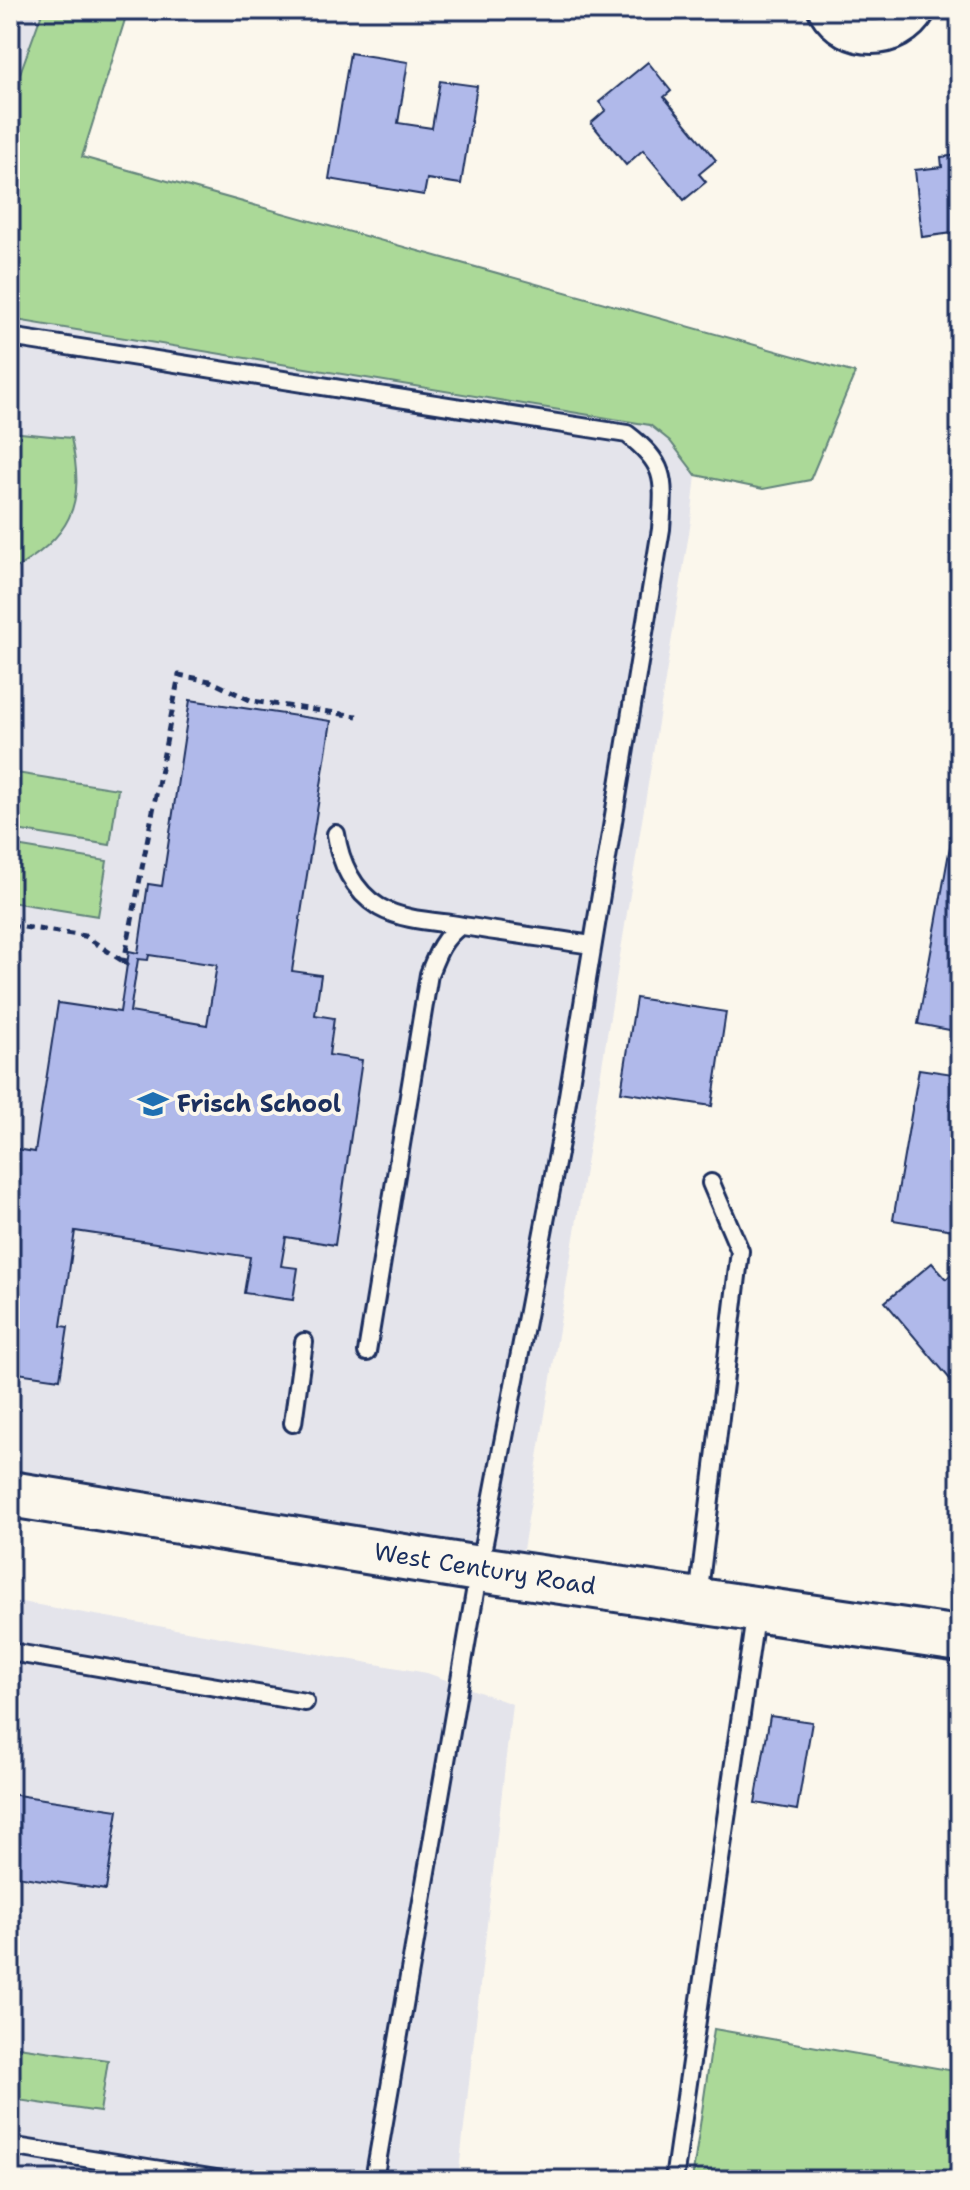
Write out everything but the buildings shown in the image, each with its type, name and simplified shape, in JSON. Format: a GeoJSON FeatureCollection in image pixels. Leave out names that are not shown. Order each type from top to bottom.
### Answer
{"type":"FeatureCollection","features":[{"type":"Feature","properties":{"kind":"main road","name":"West Century Road"},"geometry":{"type":"LineString","coordinates":[[10,1494],[479,1569],[960,1639]]}},
{"type":"Feature","properties":{"kind":"street"},"geometry":{"type":"LineString","coordinates":[[825,10],[838,26],[853,35],[870,38],[887,36],[902,29],[919,10]]}},
{"type":"Feature","properties":{"kind":"lane"},"geometry":{"type":"LineString","coordinates":[[10,337],[627,434],[648,450],[662,474],[661,529],[562,1132],[479,1569],[374,2180]]}},
{"type":"Feature","properties":{"kind":"lane"},"geometry":{"type":"LineString","coordinates":[[336,834],[339,853],[358,889],[376,905],[392,913],[592,945]]}},
{"type":"Feature","properties":{"kind":"lane"},"geometry":{"type":"LineString","coordinates":[[367,1352],[429,974],[438,949],[448,935],[460,926]]}},
{"type":"Feature","properties":{"kind":"lane"},"geometry":{"type":"LineString","coordinates":[[698,1601],[740,1251],[711,1183]]}},
{"type":"Feature","properties":{"kind":"lane"},"geometry":{"type":"LineString","coordinates":[[293,1423],[304,1342]]}},
{"type":"Feature","properties":{"kind":"lane"},"geometry":{"type":"LineString","coordinates":[[674,2180],[756,1609]]}},
{"type":"Feature","properties":{"kind":"lane"},"geometry":{"type":"LineString","coordinates":[[10,1652],[305,1702]]}},
{"type":"Feature","properties":{"kind":"lane"},"geometry":{"type":"LineString","coordinates":[[10,2146],[223,2180]]}},
{"type":"Feature","properties":{"kind":"path"},"geometry":{"type":"LineString","coordinates":[[10,925],[85,936],[127,964],[124,962],[179,675],[210,681],[252,701],[357,716]]}},
{"type":"Feature","properties":{"kind":"shaded area"},"geometry":{"type":"Polygon","coordinates":[[[10,10],[43,10],[19,76],[10,115],[10,10]]]}},
{"type":"Feature","properties":{"kind":"shaded area"},"geometry":{"type":"Polygon","coordinates":[[[10,319],[650,425],[670,441],[696,475],[519,1574],[10,1494],[10,319]]]}},
{"type":"Feature","properties":{"kind":"shaded area"},"geometry":{"type":"Polygon","coordinates":[[[10,1600],[427,1673],[512,1704],[458,2180],[10,2180],[10,1600]]]}},
{"type":"Feature","properties":{"kind":"green space"},"geometry":{"type":"Polygon","coordinates":[[[43,10],[128,10],[82,157],[855,373],[810,480],[763,489],[696,475],[670,441],[650,425],[10,319],[10,115],[19,76],[43,10]]]}},
{"type":"Feature","properties":{"kind":"green space"},"geometry":{"type":"Polygon","coordinates":[[[10,432],[71,438],[76,483],[69,517],[60,532],[31,559],[10,572],[10,432]]]}},
{"type":"Feature","properties":{"kind":"green space"},"geometry":{"type":"Polygon","coordinates":[[[10,772],[118,789],[110,845],[10,829],[10,772]]]}},
{"type":"Feature","properties":{"kind":"green space"},"geometry":{"type":"Polygon","coordinates":[[[10,845],[107,861],[98,916],[10,902],[10,845]]]}},
{"type":"Feature","properties":{"kind":"green space"},"geometry":{"type":"Polygon","coordinates":[[[714,2029],[960,2072],[960,2180],[692,2180],[714,2029]]]}},
{"type":"Feature","properties":{"kind":"green space"},"geometry":{"type":"Polygon","coordinates":[[[18,2047],[108,2060],[100,2112],[11,2099],[18,2047]]]}},
{"type":"Feature","properties":{"kind":"place","name":"Frisch School"},"geometry":{"type":"Point","coordinates":[153,1104]}}]}
